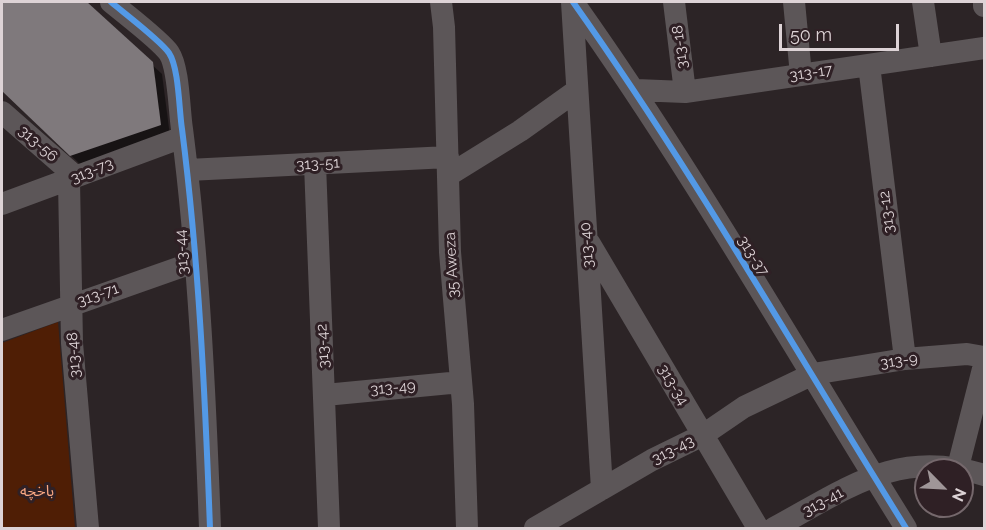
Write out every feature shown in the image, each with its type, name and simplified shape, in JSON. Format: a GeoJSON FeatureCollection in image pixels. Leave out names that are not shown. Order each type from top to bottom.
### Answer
{"type":"FeatureCollection","features":[{"type":"Feature","properties":{"kind":"street","name":"313-44"},"geometry":{"type":"LineString","coordinates":[[111,2],[169,53],[174,69],[188,170],[205,387],[210,528]]}},
{"type":"Feature","properties":{"kind":"street","name":"35 Aweza"},"geometry":{"type":"LineString","coordinates":[[441,2],[450,252],[461,382],[467,528]]}},
{"type":"Feature","properties":{"kind":"street","name":"313-37"},"geometry":{"type":"LineString","coordinates":[[572,2],[636,90],[906,528]]}},
{"type":"Feature","properties":{"kind":"street","name":"313-40"},"geometry":{"type":"LineString","coordinates":[[572,2],[602,489]]}},
{"type":"Feature","properties":{"kind":"street","name":"313-18"},"geometry":{"type":"LineString","coordinates":[[674,2],[685,92]]}},
{"type":"Feature","properties":{"kind":"street"},"geometry":{"type":"LineString","coordinates":[[794,2],[801,75]]}},
{"type":"Feature","properties":{"kind":"street"},"geometry":{"type":"LineString","coordinates":[[923,2],[931,56]]}},
{"type":"Feature","properties":{"kind":"street","name":"313-17"},"geometry":{"type":"LineString","coordinates":[[636,90],[685,92],[984,48]]}},
{"type":"Feature","properties":{"kind":"street","name":"313-12"},"geometry":{"type":"LineString","coordinates":[[869,65],[906,359]]}},
{"type":"Feature","properties":{"kind":"street"},"geometry":{"type":"LineString","coordinates":[[448,166],[520,131],[576,92]]}},
{"type":"Feature","properties":{"kind":"street","name":"313-56"},"geometry":{"type":"LineString","coordinates":[[2,112],[72,178]]}},
{"type":"Feature","properties":{"kind":"street","name":"313-73"},"geometry":{"type":"LineString","coordinates":[[2,204],[183,137]]}},
{"type":"Feature","properties":{"kind":"street","name":"313-51"},"geometry":{"type":"LineString","coordinates":[[188,170],[315,164],[448,166]]}},
{"type":"Feature","properties":{"kind":"street","name":"313-42"},"geometry":{"type":"LineString","coordinates":[[315,164],[329,528]]}},
{"type":"Feature","properties":{"kind":"street","name":"313-48"},"geometry":{"type":"LineString","coordinates":[[72,178],[72,343],[88,528]]}},
{"type":"Feature","properties":{"kind":"street","name":"313-34"},"geometry":{"type":"LineString","coordinates":[[587,241],[758,528]]}},
{"type":"Feature","properties":{"kind":"street","name":"313-71"},"geometry":{"type":"LineString","coordinates":[[2,330],[195,262]]}},
{"type":"Feature","properties":{"kind":"street","name":"313-9"},"geometry":{"type":"LineString","coordinates":[[813,374],[906,359],[967,354],[984,357]]}},
{"type":"Feature","properties":{"kind":"street"},"geometry":{"type":"LineString","coordinates":[[960,458],[984,366]]}},
{"type":"Feature","properties":{"kind":"street","name":"313-43"},"geometry":{"type":"LineString","coordinates":[[535,528],[703,435],[744,407],[813,374]]}},
{"type":"Feature","properties":{"kind":"street","name":"313-49"},"geometry":{"type":"LineString","coordinates":[[325,395],[461,382]]}},
{"type":"Feature","properties":{"kind":"street","name":"313-41"},"geometry":{"type":"LineString","coordinates":[[774,528],[872,475],[914,466]]}},
{"type":"Feature","properties":{"kind":"green space","name":"باخچە"},"geometry":{"type":"Polygon","coordinates":[[[58,322],[75,528],[2,528],[2,343],[58,322]]]}},
{"type":"Feature","properties":{"kind":"building"},"geometry":{"type":"Polygon","coordinates":[[[2,2],[87,2],[153,62],[161,125],[70,156],[2,91],[2,2]]]}},
{"type":"Feature","properties":{"kind":"cycle path"},"geometry":{"type":"LineString","coordinates":[[111,2],[165,48],[175,69],[197,279],[210,528]]}},
{"type":"Feature","properties":{"kind":"cycle path"},"geometry":{"type":"LineString","coordinates":[[573,2],[702,196],[906,528]]}}]}
